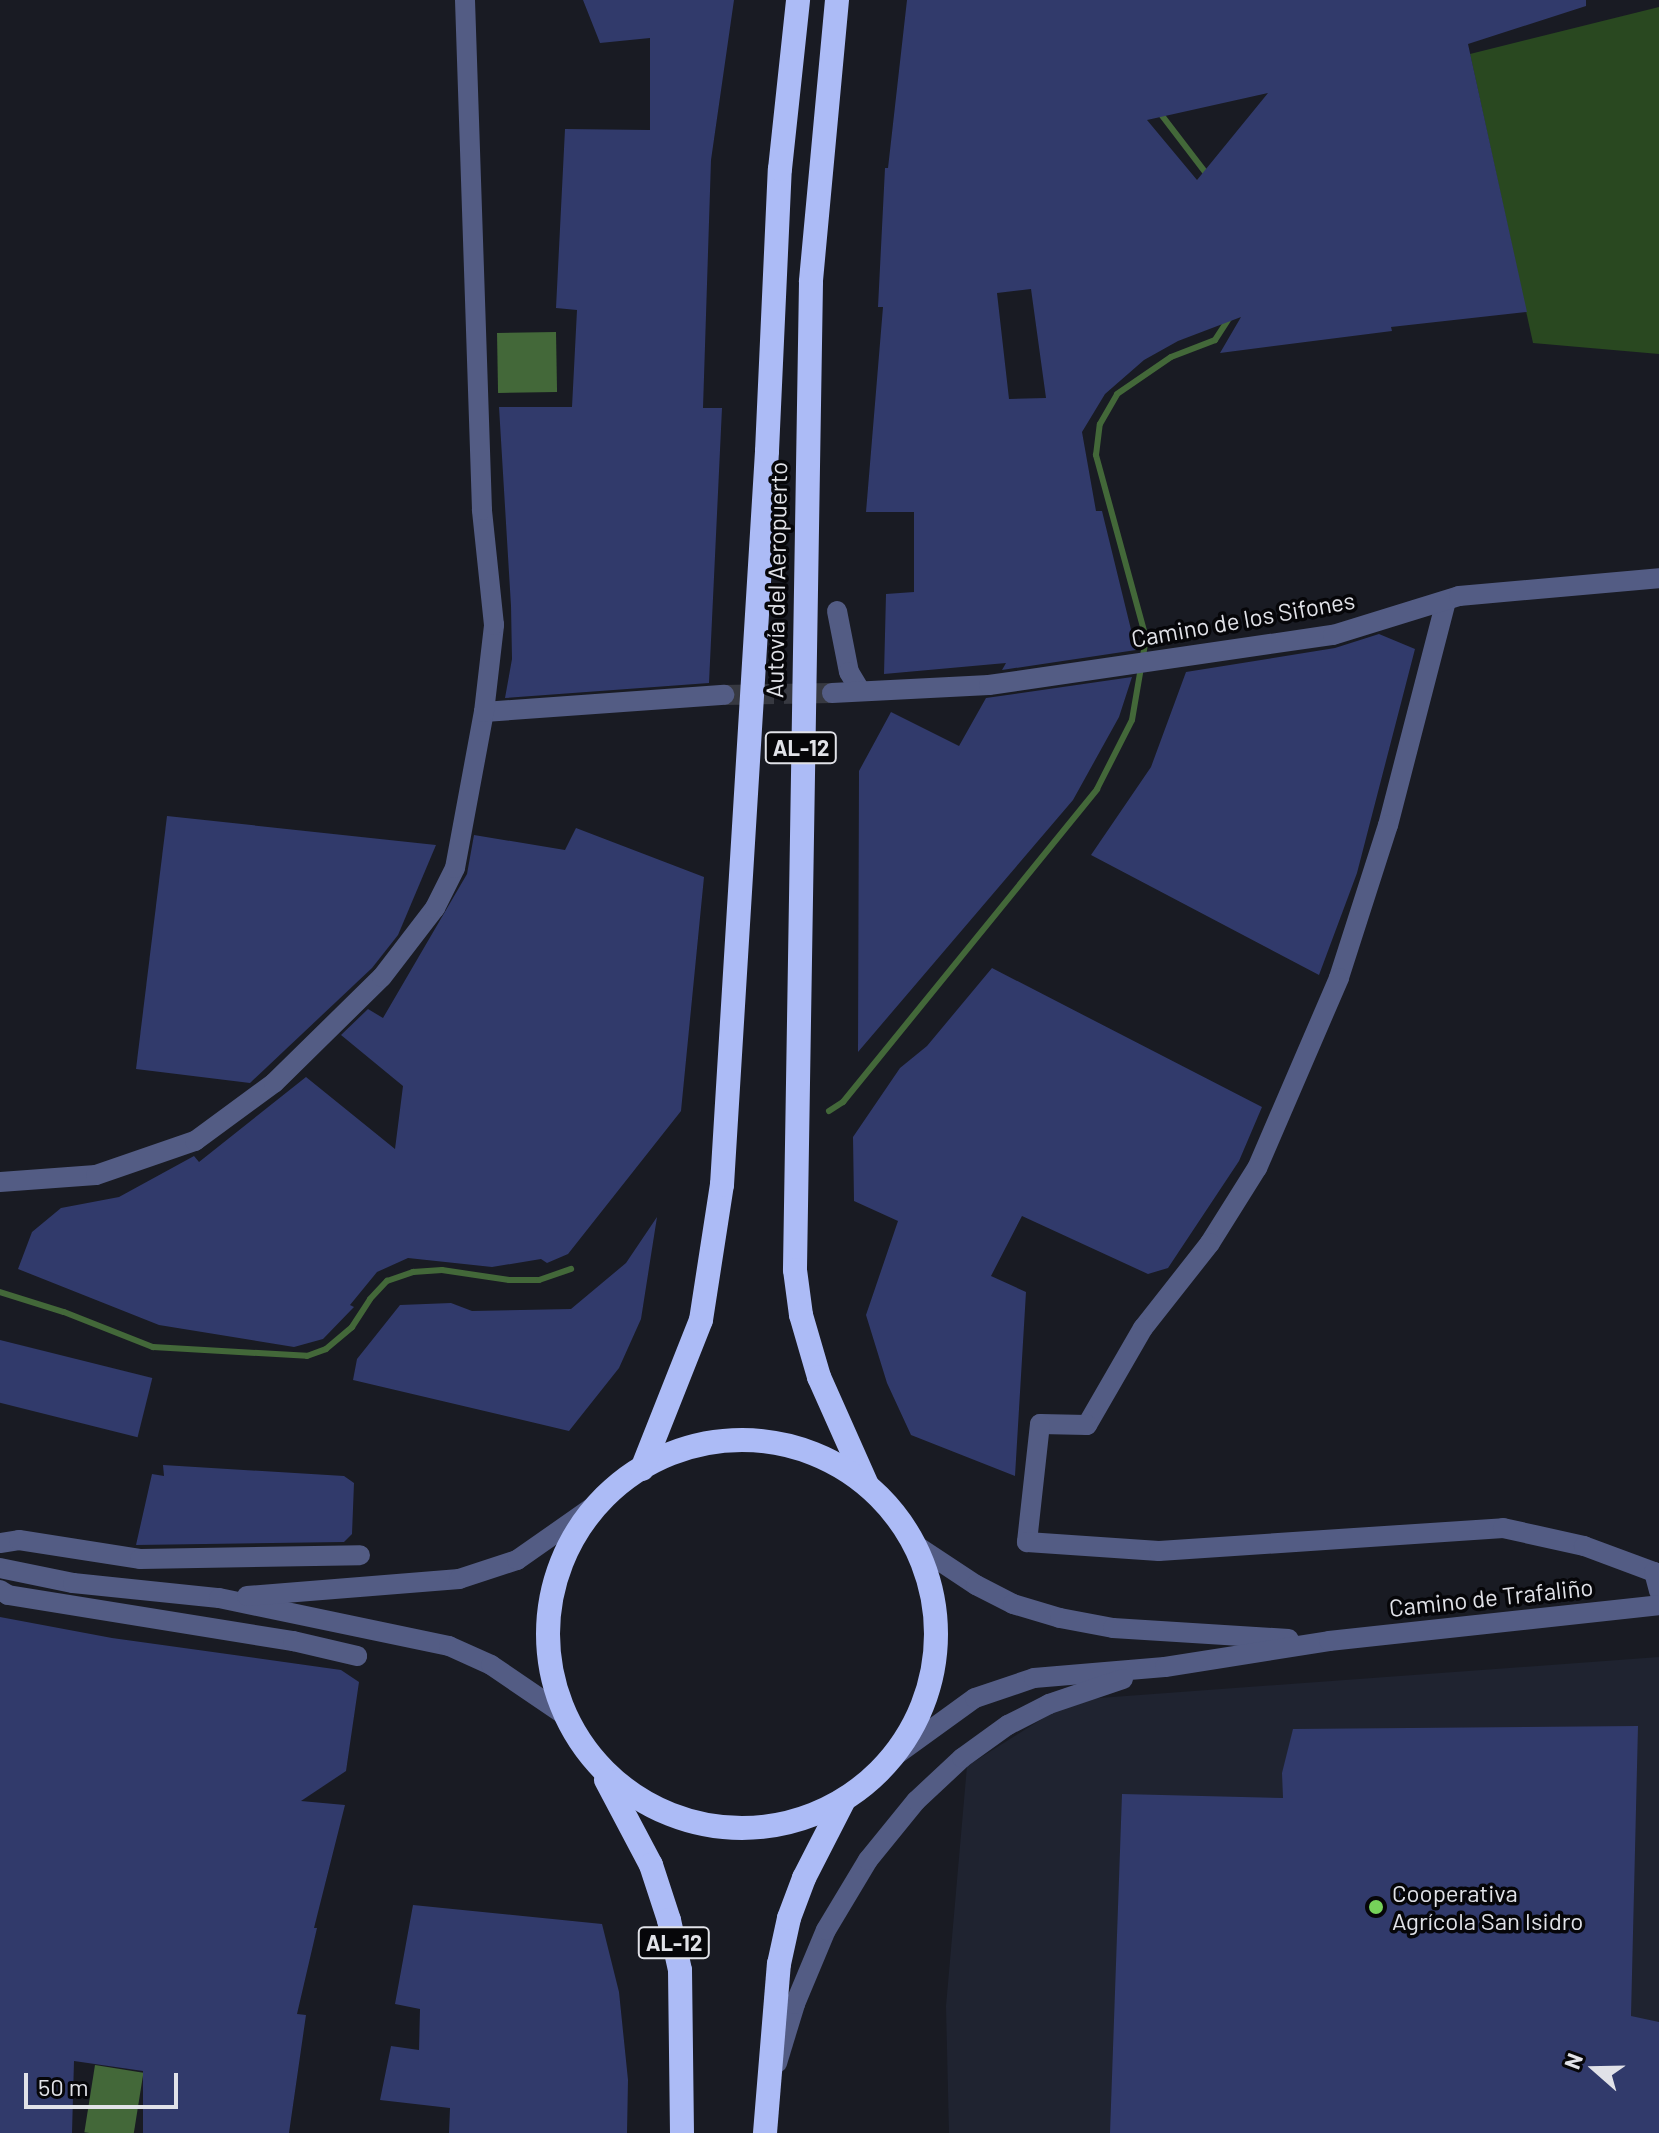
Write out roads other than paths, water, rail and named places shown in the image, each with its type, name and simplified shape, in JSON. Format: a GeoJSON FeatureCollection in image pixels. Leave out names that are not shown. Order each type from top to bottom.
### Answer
{"type":"FeatureCollection","features":[{"type":"Feature","properties":{"kind":"highway","name":"Autovía del Aeropuerto"},"geometry":{"type":"LineString","coordinates":[[642,1469],[701,1320],[722,1185],[767,451],[780,169],[798,0]]}},
{"type":"Feature","properties":{"kind":"highway","name":"Autovía del Aeropuerto"},"geometry":{"type":"LineString","coordinates":[[837,0],[811,282],[795,1270],[801,1315],[819,1377],[867,1485]]}},
{"type":"Feature","properties":{"kind":"highway","name":"AL-12"},"geometry":{"type":"LineString","coordinates":[[599,1768],[640,1801],[689,1823],[742,1830],[795,1822],[844,1800],[892,1758],[916,1719],[931,1676],[936,1631],[930,1586],[914,1544],[893,1512],[867,1485],[828,1459],[799,1449],[739,1439],[693,1445],[642,1469],[597,1504],[566,1550],[549,1604],[548,1660],[563,1714],[599,1768],[651,1865],[669,1920],[680,1970],[682,2133]]}},
{"type":"Feature","properties":{"kind":"highway","name":"AL-12"},"geometry":{"type":"LineString","coordinates":[[765,2133],[779,1964],[789,1918],[804,1878],[844,1800]]}},
{"type":"Feature","properties":{"kind":"street"},"geometry":{"type":"LineString","coordinates":[[0,1182],[96,1175],[195,1141],[274,1083],[382,977],[435,908],[455,868],[484,712],[494,625],[482,510],[465,0]]}},
{"type":"Feature","properties":{"kind":"street","name":"Camino de los Sifones"},"geometry":{"type":"LineString","coordinates":[[832,693],[989,685],[1333,635],[1459,596],[1659,578]]}},
{"type":"Feature","properties":{"kind":"street"},"geometry":{"type":"LineString","coordinates":[[1446,601],[1388,825],[1339,978],[1257,1168],[1210,1243],[1143,1328],[1087,1425],[1040,1424],[1027,1542],[1159,1551],[1503,1528],[1584,1546],[1654,1572],[1659,1591]]}},
{"type":"Feature","properties":{"kind":"street"},"geometry":{"type":"LineString","coordinates":[[837,611],[849,672],[860,690]]}},
{"type":"Feature","properties":{"kind":"street"},"geometry":{"type":"LineString","coordinates":[[484,712],[724,695]]}},
{"type":"Feature","properties":{"kind":"street"},"geometry":{"type":"LineString","coordinates":[[219,1598],[459,1579],[517,1560],[597,1504]]}},
{"type":"Feature","properties":{"kind":"street"},"geometry":{"type":"LineString","coordinates":[[0,1543],[19,1540],[140,1559],[360,1555]]}},
{"type":"Feature","properties":{"kind":"street"},"geometry":{"type":"LineString","coordinates":[[914,1544],[976,1585],[1013,1604],[1060,1618],[1113,1628],[1329,1641]]}},
{"type":"Feature","properties":{"kind":"street"},"geometry":{"type":"LineString","coordinates":[[0,1568],[73,1583],[219,1598],[449,1646],[491,1665],[563,1714]]}},
{"type":"Feature","properties":{"kind":"street"},"geometry":{"type":"LineString","coordinates":[[0,1590],[8,1595],[293,1641],[357,1656]]}},
{"type":"Feature","properties":{"kind":"street","name":"Camino de Trafaliño"},"geometry":{"type":"LineString","coordinates":[[1329,1641],[1659,1605]]}},
{"type":"Feature","properties":{"kind":"street"},"geometry":{"type":"LineString","coordinates":[[892,1758],[975,1698],[1004,1685],[1034,1678],[1165,1667],[1329,1641]]}},
{"type":"Feature","properties":{"kind":"street"},"geometry":{"type":"LineString","coordinates":[[768,2090],[795,2004],[826,1930],[868,1860],[916,1801],[962,1758],[1008,1725],[1093,1688],[1165,1667]]}},
{"type":"Feature","properties":{"kind":"waterway"},"geometry":{"type":"LineString","coordinates":[[1160,113],[1209,177]]}},
{"type":"Feature","properties":{"kind":"waterway"},"geometry":{"type":"LineString","coordinates":[[829,1111],[843,1102],[1097,789],[1132,720],[1146,638],[1096,455],[1100,424],[1117,394],[1171,357],[1215,340],[1230,317]]}},
{"type":"Feature","properties":{"kind":"waterway"},"geometry":{"type":"LineString","coordinates":[[0,1292],[64,1312],[153,1347],[307,1356],[326,1349],[352,1327],[370,1299],[387,1281],[413,1272],[442,1270],[509,1280],[539,1280],[571,1269]]}},
{"type":"Feature","properties":{"kind":"tunnel"},"geometry":{"type":"LineString","coordinates":[[724,695],[832,693]]}},
{"type":"Feature","properties":{"kind":"place","name":"Cooperativa Agrícola San Isidro"},"geometry":{"type":"Point","coordinates":[1376,1907]}}]}
